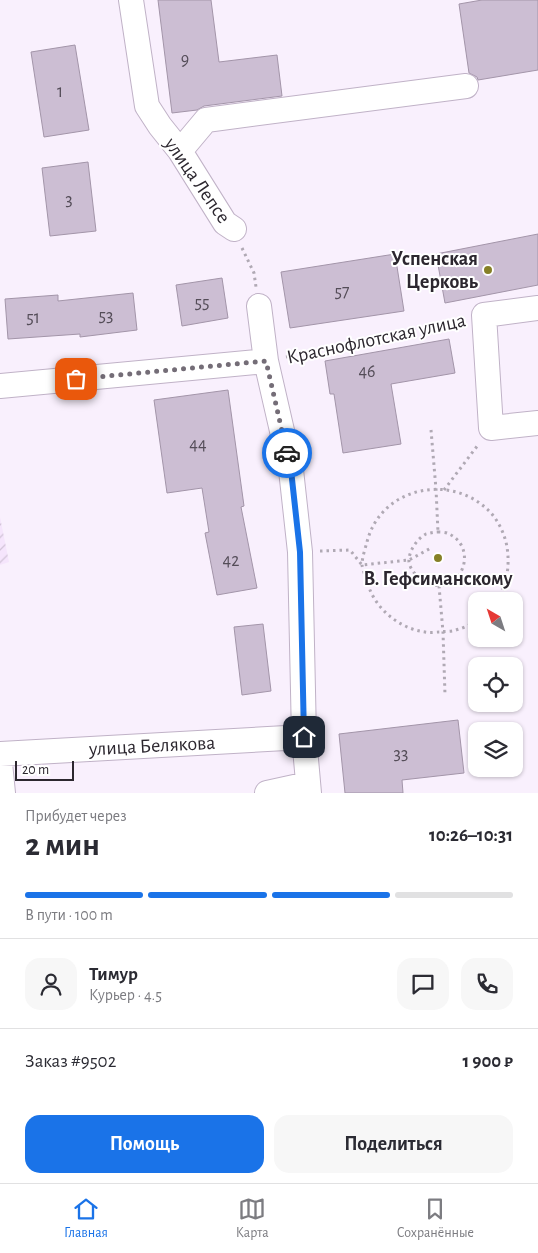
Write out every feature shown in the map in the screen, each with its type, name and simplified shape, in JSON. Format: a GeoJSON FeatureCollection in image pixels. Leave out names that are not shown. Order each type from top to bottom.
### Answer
{"type":"FeatureCollection","features":[{"type":"Feature","properties":{"kind":"street","name":"улица Лепсе"},"geometry":{"type":"LineString","coordinates":[[131,0],[147,106],[180,151],[225,223],[234,229]]}},
{"type":"Feature","properties":{"kind":"street"},"geometry":{"type":"LineString","coordinates":[[180,151],[206,120],[466,86]]}},
{"type":"Feature","properties":{"kind":"street"},"geometry":{"type":"LineString","coordinates":[[259,306],[266,361],[291,470],[300,552],[304,737],[308,788],[266,793]]}},
{"type":"Feature","properties":{"kind":"street","name":"Краснофлотская улица"},"geometry":{"type":"LineString","coordinates":[[490,428],[484,315],[538,308]]}},
{"type":"Feature","properties":{"kind":"street","name":"Краснофлотская улица"},"geometry":{"type":"LineString","coordinates":[[0,386],[266,361]]}},
{"type":"Feature","properties":{"kind":"street"},"geometry":{"type":"LineString","coordinates":[[490,428],[538,423]]}},
{"type":"Feature","properties":{"kind":"street","name":"улица Белякова"},"geometry":{"type":"LineString","coordinates":[[0,754],[304,737]]}},
{"type":"Feature","properties":{"kind":"street"},"geometry":{"type":"LineString","coordinates":[[0,763],[3,793]]}},
{"type":"Feature","properties":{"kind":"path","name":"улица Лепсе"},"geometry":{"type":"LineString","coordinates":[[234,229],[254,273],[259,306]]}},
{"type":"Feature","properties":{"kind":"path","name":"Краснофлотская улица"},"geometry":{"type":"LineString","coordinates":[[266,361],[484,315]]}},
{"type":"Feature","properties":{"kind":"path"},"geometry":{"type":"LineString","coordinates":[[444,490],[490,428]]}},
{"type":"Feature","properties":{"kind":"path"},"geometry":{"type":"LineString","coordinates":[[431,430],[438,532]]}},
{"type":"Feature","properties":{"kind":"path"},"geometry":{"type":"LineString","coordinates":[[362,565],[368,537],[374,524],[383,512],[394,503],[406,495],[419,490],[436,489],[461,493],[485,507],[495,518],[502,530],[507,543],[509,557],[508,571],[500,592]]}},
{"type":"Feature","properties":{"kind":"path"},"geometry":{"type":"LineString","coordinates":[[438,532],[448,533],[457,539],[463,548],[465,558],[463,569],[457,578],[449,584],[439,586],[428,584],[419,578],[412,570],[409,560],[412,549],[418,540],[427,534],[438,532]]}},
{"type":"Feature","properties":{"kind":"path"},"geometry":{"type":"LineString","coordinates":[[362,565],[409,560],[431,548]]}},
{"type":"Feature","properties":{"kind":"path"},"geometry":{"type":"LineString","coordinates":[[338,550],[350,550],[362,565],[371,592],[378,604],[399,623],[412,629],[426,632],[454,631],[468,625]]}},
{"type":"Feature","properties":{"kind":"path"},"geometry":{"type":"LineString","coordinates":[[439,586],[445,695]]}},
{"type":"Feature","properties":{"kind":"shaded area"},"geometry":{"type":"Polygon","coordinates":[[[0,517],[9,562],[0,565],[0,517]]]}},
{"type":"Feature","properties":{"kind":"building"},"geometry":{"type":"Polygon","coordinates":[[[158,0],[211,0],[219,62],[277,55],[282,96],[204,106],[197,110],[172,113],[158,0]]]}},
{"type":"Feature","properties":{"kind":"building"},"geometry":{"type":"Polygon","coordinates":[[[482,0],[538,0],[538,70],[478,80],[477,77],[469,73],[459,4],[482,0]]]}},
{"type":"Feature","properties":{"kind":"building"},"geometry":{"type":"Polygon","coordinates":[[[75,45],[89,130],[44,137],[31,52],[75,45]]]}},
{"type":"Feature","properties":{"kind":"building"},"geometry":{"type":"Polygon","coordinates":[[[88,162],[96,231],[50,236],[42,168],[88,162]]]}},
{"type":"Feature","properties":{"kind":"building","name":"Успенская Церковь"},"geometry":{"type":"Polygon","coordinates":[[[538,234],[538,285],[445,303],[436,254],[538,234]]]}},
{"type":"Feature","properties":{"kind":"building"},"geometry":{"type":"Polygon","coordinates":[[[395,254],[404,311],[290,328],[281,272],[395,254]]]}},
{"type":"Feature","properties":{"kind":"building"},"geometry":{"type":"Polygon","coordinates":[[[222,278],[228,318],[182,326],[176,285],[222,278]]]}},
{"type":"Feature","properties":{"kind":"building"},"geometry":{"type":"Polygon","coordinates":[[[133,293],[137,330],[80,337],[80,334],[8,339],[5,299],[58,295],[58,301],[133,293]]]}},
{"type":"Feature","properties":{"kind":"building"},"geometry":{"type":"Polygon","coordinates":[[[449,339],[455,373],[391,384],[401,444],[343,453],[334,394],[330,394],[325,361],[449,339]]]}},
{"type":"Feature","properties":{"kind":"building"},"geometry":{"type":"Polygon","coordinates":[[[228,390],[244,506],[241,507],[257,588],[217,595],[205,533],[209,532],[202,488],[167,493],[154,400],[228,390]]]}},
{"type":"Feature","properties":{"kind":"building"},"geometry":{"type":"Polygon","coordinates":[[[263,624],[271,691],[242,695],[234,627],[263,624]]]}},
{"type":"Feature","properties":{"kind":"building"},"geometry":{"type":"Polygon","coordinates":[[[458,720],[464,773],[402,780],[403,793],[345,793],[339,734],[458,720]]]}},
{"type":"Feature","properties":{"kind":"way so far"},"geometry":{"type":"LineString","coordinates":[[76,379],[266,361],[287,453]]}},
{"type":"Feature","properties":{"kind":"place","name":"Успенская Церковь"},"geometry":{"type":"Point","coordinates":[488,270]}},
{"type":"Feature","properties":{"kind":"place","name":"В. Гефсиманскому"},"geometry":{"type":"Point","coordinates":[438,558]}},
{"type":"Feature","properties":{"kind":"route"},"geometry":{"type":"LineString","coordinates":[[287,453],[291,470],[300,552],[304,737]]}}]}
